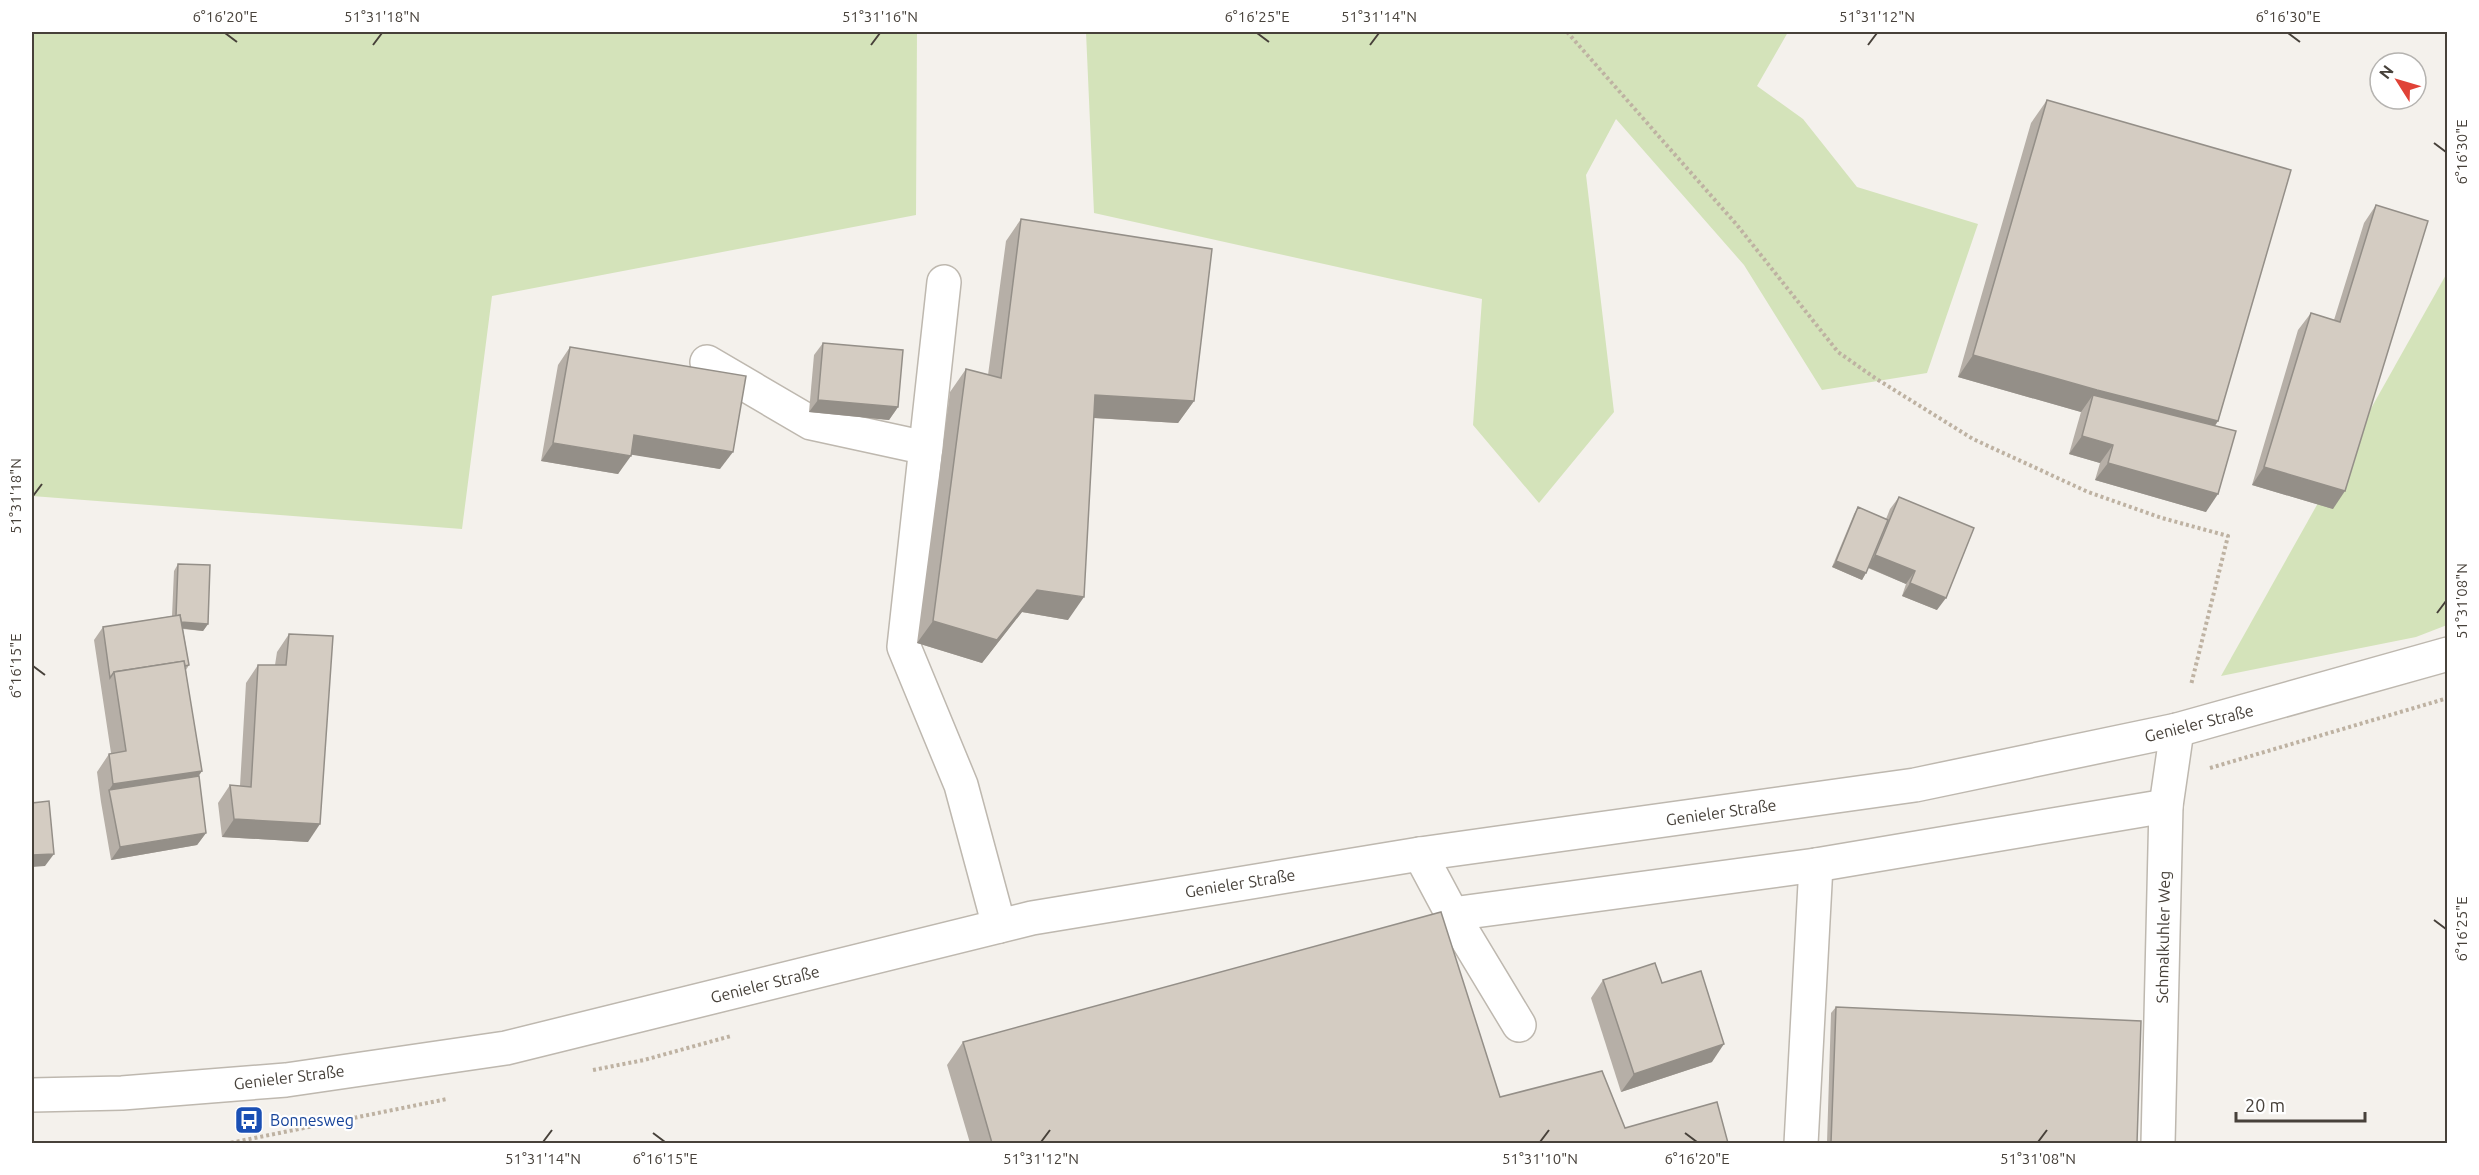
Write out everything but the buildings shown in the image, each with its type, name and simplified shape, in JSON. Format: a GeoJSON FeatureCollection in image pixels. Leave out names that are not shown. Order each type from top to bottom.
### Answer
{"type":"FeatureCollection","features":[{"type":"Feature","properties":{"kind":"street"},"geometry":{"type":"LineString","coordinates":[[944,282],[904,647],[961,785],[999,926]]}},
{"type":"Feature","properties":{"kind":"street"},"geometry":{"type":"LineString","coordinates":[[707,362],[811,423],[926,448]]}},
{"type":"Feature","properties":{"kind":"street","name":"Genieler Straße"},"geometry":{"type":"LineString","coordinates":[[32,1095],[122,1093],[286,1080],[506,1048],[1032,918],[1420,854],[1915,785],[2177,730],[2448,654]]}},
{"type":"Feature","properties":{"kind":"street","name":"Schmalkuhler Weg"},"geometry":{"type":"LineString","coordinates":[[2158,1143],[2166,806],[2177,730]]}},
{"type":"Feature","properties":{"kind":"street"},"geometry":{"type":"LineString","coordinates":[[1452,914],[1816,865],[2166,806]]}},
{"type":"Feature","properties":{"kind":"street"},"geometry":{"type":"LineString","coordinates":[[1420,854],[1452,914],[1519,1025]]}},
{"type":"Feature","properties":{"kind":"street"},"geometry":{"type":"LineString","coordinates":[[1801,1143],[1816,865]]}},
{"type":"Feature","properties":{"kind":"path"},"geometry":{"type":"LineString","coordinates":[[1568,32],[1737,225],[1838,352],[1875,378],[1973,439],[2088,492],[2162,518],[2228,536],[2198,666],[2177,730]]}},
{"type":"Feature","properties":{"kind":"path"},"geometry":{"type":"LineString","coordinates":[[2169,773],[2204,770],[2448,698]]}},
{"type":"Feature","properties":{"kind":"path"},"geometry":{"type":"LineString","coordinates":[[586,1071],[644,1060],[733,1035]]}},
{"type":"Feature","properties":{"kind":"path"},"geometry":{"type":"LineString","coordinates":[[225,1143],[458,1097]]}},
{"type":"Feature","properties":{"kind":"green space"},"geometry":{"type":"Polygon","coordinates":[[[32,32],[917,32],[916,215],[492,296],[462,529],[32,496],[32,32]]]}},
{"type":"Feature","properties":{"kind":"green space"},"geometry":{"type":"Polygon","coordinates":[[[1086,32],[1788,32],[1757,86],[1803,119],[1857,187],[1978,224],[1927,373],[1822,390],[1744,265],[1616,119],[1586,175],[1614,412],[1539,503],[1473,425],[1482,299],[1094,213],[1086,32]]]}},
{"type":"Feature","properties":{"kind":"green space"},"geometry":{"type":"Polygon","coordinates":[[[2447,273],[2447,625],[2416,637],[2221,676],[2447,273]]]}},
{"type":"Feature","properties":{"kind":"place","name":"Bonnesweg"},"geometry":{"type":"Point","coordinates":[249,1120]}}]}
